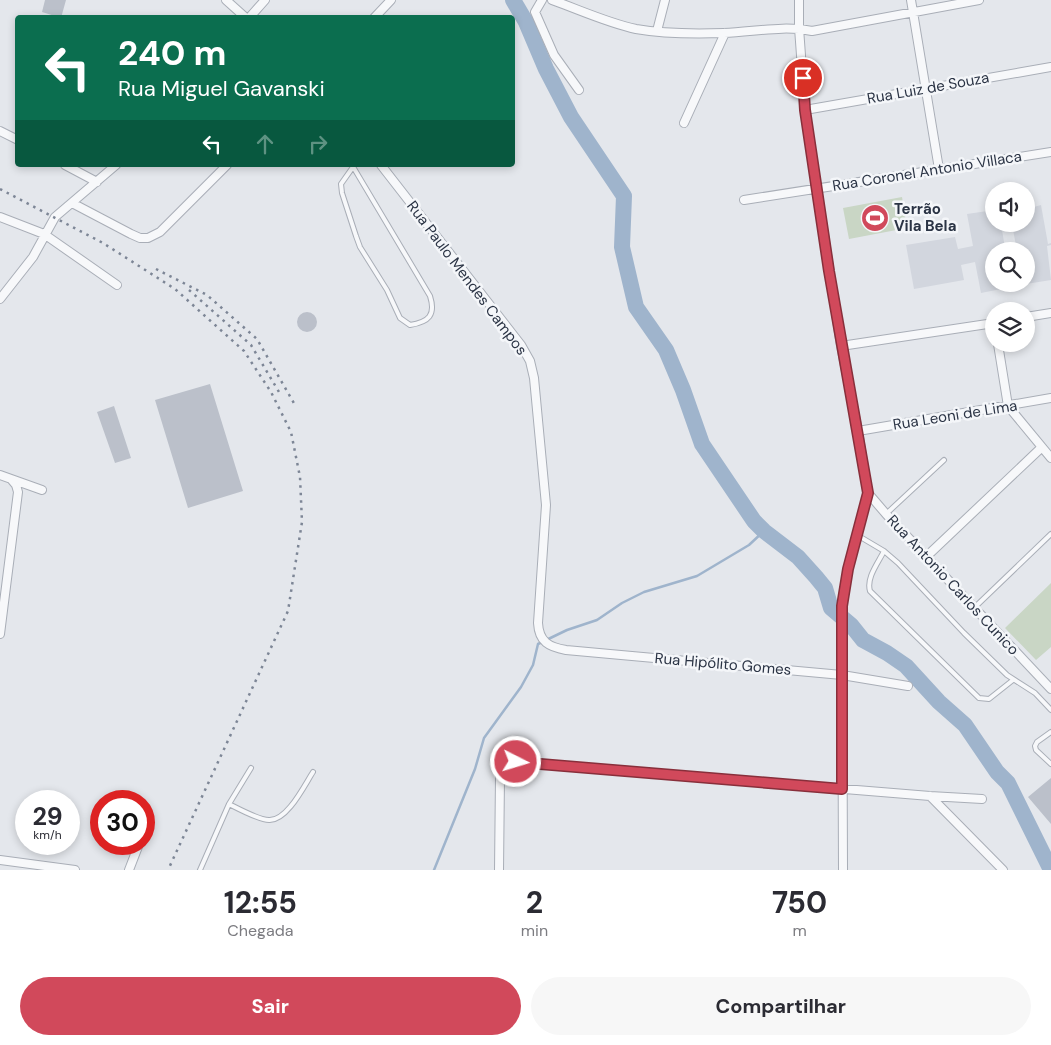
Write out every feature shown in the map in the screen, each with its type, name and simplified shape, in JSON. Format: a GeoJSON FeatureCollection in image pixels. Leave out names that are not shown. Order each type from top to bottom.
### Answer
{"type":"FeatureCollection","features":[{"type":"Feature","properties":{"kind":"street"},"geometry":{"type":"LineString","coordinates":[[226,0],[244,15]]}},
{"type":"Feature","properties":{"kind":"street"},"geometry":{"type":"LineString","coordinates":[[251,15],[265,0]]}},
{"type":"Feature","properties":{"kind":"street"},"geometry":{"type":"LineString","coordinates":[[377,15],[391,0]]}},
{"type":"Feature","properties":{"kind":"street"},"geometry":{"type":"LineString","coordinates":[[542,0],[535,12],[538,21],[554,55],[579,90]]}},
{"type":"Feature","properties":{"kind":"street"},"geometry":{"type":"LineString","coordinates":[[552,0],[635,28],[657,31],[725,33],[799,28],[812,31],[979,0]]}},
{"type":"Feature","properties":{"kind":"street"},"geometry":{"type":"LineString","coordinates":[[657,31],[665,0]]}},
{"type":"Feature","properties":{"kind":"street"},"geometry":{"type":"LineString","coordinates":[[799,0],[799,28],[805,110],[841,346],[868,493],[856,534],[842,606],[843,870]]}},
{"type":"Feature","properties":{"kind":"street"},"geometry":{"type":"LineString","coordinates":[[911,0],[939,169]]}},
{"type":"Feature","properties":{"kind":"street"},"geometry":{"type":"LineString","coordinates":[[684,123],[725,33]]}},
{"type":"Feature","properties":{"kind":"street","name":"Rua Luiz de Souza"},"geometry":{"type":"LineString","coordinates":[[805,110],[1051,67]]}},
{"type":"Feature","properties":{"kind":"street"},"geometry":{"type":"LineString","coordinates":[[0,131],[15,138]]}},
{"type":"Feature","properties":{"kind":"street","name":"Rua Coronel Antonio Villaca"},"geometry":{"type":"LineString","coordinates":[[744,200],[1051,152]]}},
{"type":"Feature","properties":{"kind":"street"},"geometry":{"type":"LineString","coordinates":[[69,167],[97,182]]}},
{"type":"Feature","properties":{"kind":"street"},"geometry":{"type":"LineString","coordinates":[[0,299],[33,257],[55,217],[114,167]]}},
{"type":"Feature","properties":{"kind":"street"},"geometry":{"type":"LineString","coordinates":[[72,203],[130,234],[148,238],[160,232],[225,167]]}},
{"type":"Feature","properties":{"kind":"street","name":"Rua Paulo Mendes Campos"},"geometry":{"type":"LineString","coordinates":[[383,167],[521,345],[530,361],[534,378],[546,505],[538,623],[538,631],[541,637]]}},
{"type":"Feature","properties":{"kind":"street"},"geometry":{"type":"LineString","coordinates":[[0,217],[44,234],[117,285]]}},
{"type":"Feature","properties":{"kind":"street"},"geometry":{"type":"LineString","coordinates":[[1035,316],[1051,313]]}},
{"type":"Feature","properties":{"kind":"street"},"geometry":{"type":"LineString","coordinates":[[841,346],[985,324]]}},
{"type":"Feature","properties":{"kind":"street"},"geometry":{"type":"LineString","coordinates":[[999,352],[1008,406],[1051,458]]}},
{"type":"Feature","properties":{"kind":"street","name":"Rua Leoni de Lima"},"geometry":{"type":"LineString","coordinates":[[858,431],[1051,398]]}},
{"type":"Feature","properties":{"kind":"street"},"geometry":{"type":"LineString","coordinates":[[927,556],[1041,448]]}},
{"type":"Feature","properties":{"kind":"street"},"geometry":{"type":"LineString","coordinates":[[0,475],[42,490]]}},
{"type":"Feature","properties":{"kind":"street"},"geometry":{"type":"LineString","coordinates":[[0,634],[18,492],[18,488],[11,479]]}},
{"type":"Feature","properties":{"kind":"street","name":"Rua Antonio Carlos Cunico"},"geometry":{"type":"LineString","coordinates":[[868,493],[1051,689]]}},
{"type":"Feature","properties":{"kind":"street","name":"Rua Hipólito Gomes"},"geometry":{"type":"LineString","coordinates":[[541,637],[547,644],[566,650],[842,675],[908,686]]}},
{"type":"Feature","properties":{"kind":"street"},"geometry":{"type":"LineString","coordinates":[[499,870],[500,777],[504,766],[516,762],[930,796],[982,798]]}},
{"type":"Feature","properties":{"kind":"street"},"geometry":{"type":"LineString","coordinates":[[930,796],[1003,870]]}},
{"type":"Feature","properties":{"kind":"street"},"geometry":{"type":"LineString","coordinates":[[128,870],[134,855]]}},
{"type":"Feature","properties":{"kind":"street"},"geometry":{"type":"LineString","coordinates":[[0,860],[75,870]]}},
{"type":"Feature","properties":{"kind":"lane"},"geometry":{"type":"LineString","coordinates":[[351,167],[341,184],[342,193],[360,247],[388,290],[400,318],[410,325],[423,323],[431,315],[433,306],[430,296],[353,167]]}},
{"type":"Feature","properties":{"kind":"lane"},"geometry":{"type":"LineString","coordinates":[[886,514],[944,460]]}},
{"type":"Feature","properties":{"kind":"lane"},"geometry":{"type":"LineString","coordinates":[[856,534],[884,551],[898,563],[964,633],[1013,680],[1035,693],[1051,710]]}},
{"type":"Feature","properties":{"kind":"lane"},"geometry":{"type":"LineString","coordinates":[[974,608],[1051,534]]}},
{"type":"Feature","properties":{"kind":"lane"},"geometry":{"type":"LineString","coordinates":[[884,551],[868,585],[870,591],[979,698],[989,699],[1013,680]]}},
{"type":"Feature","properties":{"kind":"lane"},"geometry":{"type":"LineString","coordinates":[[1051,732],[1037,742],[1035,746],[1036,750],[1051,764]]}},
{"type":"Feature","properties":{"kind":"lane"},"geometry":{"type":"LineString","coordinates":[[200,870],[229,804],[251,768]]}},
{"type":"Feature","properties":{"kind":"lane"},"geometry":{"type":"LineString","coordinates":[[229,804],[268,820],[279,819],[287,811],[313,772]]}},
{"type":"Feature","properties":{"kind":"shaded area"},"geometry":{"type":"Polygon","coordinates":[[[1041,205],[1048,244],[1051,243],[1051,245],[1047,246],[1051,280],[1035,283],[1035,242],[1015,242],[1013,232],[1035,232],[1035,207],[1041,205]]]}},
{"type":"Feature","properties":{"kind":"shaded area"},"geometry":{"type":"Polygon","coordinates":[[[985,211],[985,232],[1002,232],[1004,242],[985,242],[986,292],[981,293],[975,262],[961,265],[964,280],[914,289],[906,245],[955,237],[958,249],[973,246],[967,214],[985,211]]]}},
{"type":"Feature","properties":{"kind":"green space","name":"Terrão Vila Bela"},"geometry":{"type":"Polygon","coordinates":[[[902,197],[907,228],[849,239],[843,208],[902,197]]]}},
{"type":"Feature","properties":{"kind":"green space"},"geometry":{"type":"Polygon","coordinates":[[[1051,583],[1051,647],[1036,660],[1005,628],[1051,583]]]}},
{"type":"Feature","properties":{"kind":"building"},"geometry":{"type":"Polygon","coordinates":[[[45,0],[66,0],[62,15],[52,15],[42,12],[45,0]]]}},
{"type":"Feature","properties":{"kind":"building"},"geometry":{"type":"Polygon","coordinates":[[[307,312],[314,315],[317,322],[314,329],[307,332],[300,329],[297,322],[300,315],[307,312]]]}},
{"type":"Feature","properties":{"kind":"building"},"geometry":{"type":"Polygon","coordinates":[[[210,384],[243,491],[188,508],[155,400],[210,384]]]}},
{"type":"Feature","properties":{"kind":"building"},"geometry":{"type":"Polygon","coordinates":[[[114,406],[131,458],[115,463],[97,412],[114,406]]]}},
{"type":"Feature","properties":{"kind":"building"},"geometry":{"type":"Polygon","coordinates":[[[1051,778],[1051,824],[1028,797],[1051,778]]]}},
{"type":"Feature","properties":{"kind":"waterway"},"geometry":{"type":"LineString","coordinates":[[513,0],[526,22],[546,69],[571,117],[624,196],[622,247],[636,307],[666,350],[683,390],[702,444],[754,521],[798,557],[825,588],[831,608],[851,625],[863,640],[906,666],[939,702],[965,725],[997,772],[1008,783],[1051,870]]}},
{"type":"Feature","properties":{"kind":"waterway"},"geometry":{"type":"LineString","coordinates":[[434,870],[475,769],[484,738],[521,687],[533,665],[538,644],[567,630],[597,620],[622,603],[644,592],[697,576],[749,545],[764,531]]}},
{"type":"Feature","properties":{"kind":"railway"},"geometry":{"type":"LineString","coordinates":[[0,189],[103,243],[175,289],[244,351],[271,392],[291,432],[300,477],[302,522],[288,611],[168,870]]}},
{"type":"Feature","properties":{"kind":"railway"},"geometry":{"type":"LineString","coordinates":[[156,269],[207,295],[257,339],[295,405]]}},
{"type":"Feature","properties":{"kind":"railway"},"geometry":{"type":"LineString","coordinates":[[189,290],[251,345],[279,392]]}},
{"type":"Feature","properties":{"kind":"place","name":"Terrão Vila Bela"},"geometry":{"type":"Point","coordinates":[875,218]}},
{"type":"Feature","properties":{"kind":"route"},"geometry":{"type":"LineString","coordinates":[[516,762],[842,789],[842,606],[856,534],[868,493],[829,271],[805,110],[803,78]]}}]}
